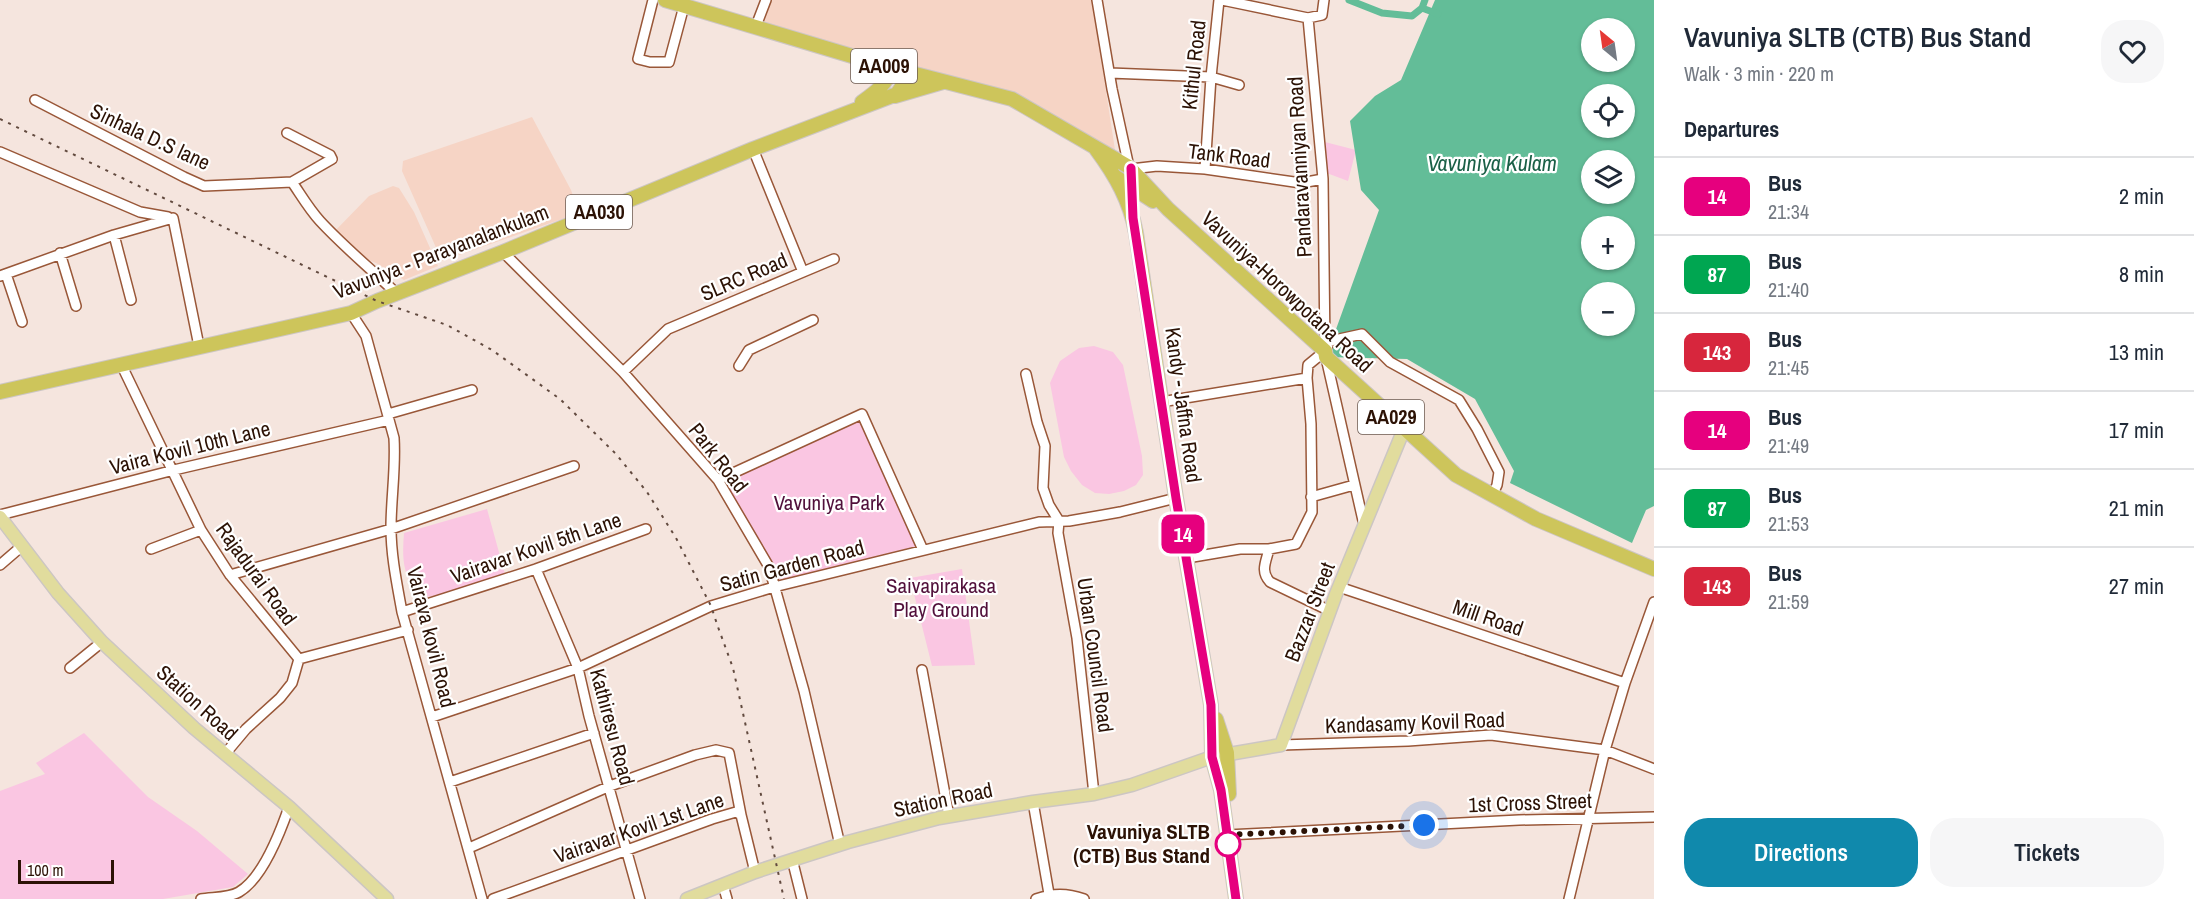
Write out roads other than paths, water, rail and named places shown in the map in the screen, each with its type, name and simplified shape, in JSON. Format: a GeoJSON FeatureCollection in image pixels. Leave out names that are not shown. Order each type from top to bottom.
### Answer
{"type":"FeatureCollection","features":[{"type":"Feature","properties":{"kind":"highway","name":"AA009"},"geometry":{"type":"LineString","coordinates":[[665,0],[892,68],[1012,99],[1068,129],[1126,165]]}},
{"type":"Feature","properties":{"kind":"highway","name":"AA030"},"geometry":{"type":"LineString","coordinates":[[848,112],[878,91],[887,81],[892,68]]}},
{"type":"Feature","properties":{"kind":"highway","name":"AA030"},"geometry":{"type":"LineString","coordinates":[[848,112],[897,94],[911,73]]}},
{"type":"Feature","properties":{"kind":"highway"},"geometry":{"type":"LineString","coordinates":[[876,103],[945,81]]}},
{"type":"Feature","properties":{"kind":"highway","name":"Vavuniya - Parayanalankulam"},"geometry":{"type":"LineString","coordinates":[[0,392],[351,313],[848,112]]}},
{"type":"Feature","properties":{"kind":"highway","name":"AA009"},"geometry":{"type":"LineString","coordinates":[[1095,147],[1116,177]]}},
{"type":"Feature","properties":{"kind":"highway"},"geometry":{"type":"LineString","coordinates":[[1116,177],[1126,165]]}},
{"type":"Feature","properties":{"kind":"highway","name":"Kandy - Jaffna Road"},"geometry":{"type":"LineString","coordinates":[[1126,165],[1132,187],[1133,213],[1161,402],[1211,705],[1212,757],[1231,835],[1237,873],[1245,899]]}},
{"type":"Feature","properties":{"kind":"highway","name":"Vavuniya-Horowpotana Road"},"geometry":{"type":"LineString","coordinates":[[1126,165],[1168,210],[1456,475],[1536,519],[1654,569]]}},
{"type":"Feature","properties":{"kind":"highway","name":"Kandy - Jaffna Road"},"geometry":{"type":"LineString","coordinates":[[1116,177],[1133,213]]}},
{"type":"Feature","properties":{"kind":"highway","name":"Vavuniya-Horowpotana Road"},"geometry":{"type":"LineString","coordinates":[[1116,177],[1168,210]]}},
{"type":"Feature","properties":{"kind":"highway"},"geometry":{"type":"LineString","coordinates":[[1133,213],[1136,202],[1147,197]]}},
{"type":"Feature","properties":{"kind":"highway","name":"Kandy - Jaffna Road"},"geometry":{"type":"LineString","coordinates":[[1211,705],[1227,753],[1231,835]]}},
{"type":"Feature","properties":{"kind":"highway","name":"Kandy - Jaffna Road"},"geometry":{"type":"LineString","coordinates":[[1236,899],[1237,873]]}},
{"type":"Feature","properties":{"kind":"main road","name":"Bazzar Street"},"geometry":{"type":"LineString","coordinates":[[1281,745],[1330,611],[1404,429]]}},
{"type":"Feature","properties":{"kind":"main road","name":"Station Road"},"geometry":{"type":"LineString","coordinates":[[0,516],[58,593],[102,642],[194,728],[290,807],[387,899]]}},
{"type":"Feature","properties":{"kind":"main road"},"geometry":{"type":"LineString","coordinates":[[1212,757],[1281,745]]}},
{"type":"Feature","properties":{"kind":"main road","name":"Station Road"},"geometry":{"type":"LineString","coordinates":[[687,899],[755,872],[840,845],[949,816],[1094,794],[1132,785],[1212,757]]}},
{"type":"Feature","properties":{"kind":"street"},"geometry":{"type":"LineString","coordinates":[[653,0],[639,59],[650,62],[669,62],[684,6]]}},
{"type":"Feature","properties":{"kind":"street"},"geometry":{"type":"LineString","coordinates":[[756,26],[766,0]]}},
{"type":"Feature","properties":{"kind":"street"},"geometry":{"type":"LineString","coordinates":[[1097,0],[1126,165]]}},
{"type":"Feature","properties":{"kind":"street"},"geometry":{"type":"LineString","coordinates":[[1221,0],[1308,18],[1322,15],[1324,0]]}},
{"type":"Feature","properties":{"kind":"street","name":"Kithul Road"},"geometry":{"type":"LineString","coordinates":[[1205,169],[1210,77],[1221,0]]}},
{"type":"Feature","properties":{"kind":"street","name":"Pandaravanniyan Road"},"geometry":{"type":"LineString","coordinates":[[1308,18],[1323,179],[1326,354],[1364,525]]}},
{"type":"Feature","properties":{"kind":"street"},"geometry":{"type":"LineString","coordinates":[[1110,73],[1210,77],[1239,85]]}},
{"type":"Feature","properties":{"kind":"street","name":"Sinhala D.S lane"},"geometry":{"type":"LineString","coordinates":[[35,100],[204,186],[292,182],[332,159],[330,155],[287,133]]}},
{"type":"Feature","properties":{"kind":"street","name":"SLRC Road"},"geometry":{"type":"LineString","coordinates":[[623,372],[668,329],[803,272],[753,149]]}},
{"type":"Feature","properties":{"kind":"street"},"geometry":{"type":"LineString","coordinates":[[0,152],[140,212],[173,218]]}},
{"type":"Feature","properties":{"kind":"street","name":"Tank Road"},"geometry":{"type":"LineString","coordinates":[[1126,165],[1205,169],[1301,183],[1323,179]]}},
{"type":"Feature","properties":{"kind":"street"},"geometry":{"type":"LineString","coordinates":[[292,182],[318,219],[396,293]]}},
{"type":"Feature","properties":{"kind":"street"},"geometry":{"type":"LineString","coordinates":[[22,322],[3,275],[60,253],[173,218]]}},
{"type":"Feature","properties":{"kind":"street"},"geometry":{"type":"LineString","coordinates":[[173,218],[199,346]]}},
{"type":"Feature","properties":{"kind":"street"},"geometry":{"type":"LineString","coordinates":[[114,235],[131,300]]}},
{"type":"Feature","properties":{"kind":"street","name":"Park Road"},"geometry":{"type":"LineString","coordinates":[[503,252],[623,372],[718,480],[769,567],[804,691],[840,845]]}},
{"type":"Feature","properties":{"kind":"street"},"geometry":{"type":"LineString","coordinates":[[60,253],[76,306]]}},
{"type":"Feature","properties":{"kind":"street"},"geometry":{"type":"LineString","coordinates":[[803,272],[834,259]]}},
{"type":"Feature","properties":{"kind":"street","name":"Vairava kovil Road"},"geometry":{"type":"LineString","coordinates":[[351,313],[366,336],[389,417],[395,455],[391,529],[394,570],[402,612],[482,899]]}},
{"type":"Feature","properties":{"kind":"street"},"geometry":{"type":"LineString","coordinates":[[739,366],[749,350],[813,320]]}},
{"type":"Feature","properties":{"kind":"street"},"geometry":{"type":"LineString","coordinates":[[1187,558],[1240,549],[1269,549],[1296,544],[1312,512],[1308,365],[1326,354],[1330,341],[1362,334],[1390,362],[1459,400],[1478,429],[1499,472],[1492,496]]}},
{"type":"Feature","properties":{"kind":"street","name":"Rajadurai Road"},"geometry":{"type":"LineString","coordinates":[[121,364],[201,530],[230,575],[299,659]]}},
{"type":"Feature","properties":{"kind":"street"},"geometry":{"type":"LineString","coordinates":[[1026,374],[1045,446],[1043,488],[1049,505],[1059,521]]}},
{"type":"Feature","properties":{"kind":"street"},"geometry":{"type":"LineString","coordinates":[[1161,402],[1307,378]]}},
{"type":"Feature","properties":{"kind":"street","name":"Vaira Kovil 10th Lane"},"geometry":{"type":"LineString","coordinates":[[0,516],[389,417],[472,390]]}},
{"type":"Feature","properties":{"kind":"street"},"geometry":{"type":"LineString","coordinates":[[718,480],[862,414],[923,550]]}},
{"type":"Feature","properties":{"kind":"street"},"geometry":{"type":"LineString","coordinates":[[230,575],[391,529],[574,466]]}},
{"type":"Feature","properties":{"kind":"street"},"geometry":{"type":"LineString","coordinates":[[1311,497],[1354,485]]}},
{"type":"Feature","properties":{"kind":"street","name":"Satin Garden Road"},"geometry":{"type":"LineString","coordinates":[[432,717],[578,668],[711,606],[774,587],[1039,522],[1069,521],[1120,512],[1176,498]]}},
{"type":"Feature","properties":{"kind":"street","name":"Urban Council Road"},"geometry":{"type":"LineString","coordinates":[[1059,521],[1058,533],[1077,638],[1094,794]]}},
{"type":"Feature","properties":{"kind":"street","name":"Vairavar Kovil 5th Lane"},"geometry":{"type":"LineString","coordinates":[[402,612],[537,569],[646,529]]}},
{"type":"Feature","properties":{"kind":"street"},"geometry":{"type":"LineString","coordinates":[[151,549],[201,530]]}},
{"type":"Feature","properties":{"kind":"street"},"geometry":{"type":"LineString","coordinates":[[0,565],[22,546]]}},
{"type":"Feature","properties":{"kind":"street"},"geometry":{"type":"LineString","coordinates":[[1269,549],[1263,569],[1270,582],[1330,611]]}},
{"type":"Feature","properties":{"kind":"street","name":"Kathiresu Road"},"geometry":{"type":"LineString","coordinates":[[537,569],[578,668],[640,899]]}},
{"type":"Feature","properties":{"kind":"street","name":"Mill Road"},"geometry":{"type":"LineString","coordinates":[[1340,587],[1625,683]]}},
{"type":"Feature","properties":{"kind":"street"},"geometry":{"type":"LineString","coordinates":[[1569,899],[1605,750],[1625,683],[1654,602]]}},
{"type":"Feature","properties":{"kind":"street"},"geometry":{"type":"LineString","coordinates":[[225,754],[246,729],[280,698],[291,682],[299,659],[408,630]]}},
{"type":"Feature","properties":{"kind":"street"},"geometry":{"type":"LineString","coordinates":[[70,668],[102,642]]}},
{"type":"Feature","properties":{"kind":"street"},"geometry":{"type":"LineString","coordinates":[[922,670],[949,816]]}},
{"type":"Feature","properties":{"kind":"street"},"geometry":{"type":"LineString","coordinates":[[450,782],[594,733]]}},
{"type":"Feature","properties":{"kind":"street","name":"Kandasamy Kovil Road"},"geometry":{"type":"LineString","coordinates":[[1281,745],[1408,741],[1491,735],[1605,750],[1654,769]]}},
{"type":"Feature","properties":{"kind":"street"},"geometry":{"type":"LineString","coordinates":[[469,848],[610,786],[695,755],[716,750],[729,753],[741,815]]}},
{"type":"Feature","properties":{"kind":"street"},"geometry":{"type":"LineString","coordinates":[[1033,802],[1049,894]]}},
{"type":"Feature","properties":{"kind":"street"},"geometry":{"type":"LineString","coordinates":[[201,899],[237,893],[251,882],[274,847],[290,807]]}},
{"type":"Feature","properties":{"kind":"street","name":"Vairavar Kovil 1st Lane"},"geometry":{"type":"LineString","coordinates":[[493,899],[627,849],[736,812],[741,815],[755,872]]}},
{"type":"Feature","properties":{"kind":"street","name":"1st Cross Street"},"geometry":{"type":"LineString","coordinates":[[1231,835],[1519,820],[1654,817]]}},
{"type":"Feature","properties":{"kind":"street"},"geometry":{"type":"LineString","coordinates":[[792,859],[802,899]]}},
{"type":"Feature","properties":{"kind":"street"},"geometry":{"type":"LineString","coordinates":[[723,885],[727,899]]}},
{"type":"Feature","properties":{"kind":"street"},"geometry":{"type":"LineString","coordinates":[[1036,899],[1049,894],[1070,894],[1084,899]]}},
{"type":"Feature","properties":{"kind":"water","name":"Vavuniya Kulam"},"geometry":{"type":"Polygon","coordinates":[[[1435,0],[1654,0],[1654,506],[1646,510],[1632,543],[1510,483],[1514,471],[1475,399],[1407,359],[1326,357],[1379,210],[1361,190],[1350,121],[1375,96],[1401,80],[1435,0]]]}},
{"type":"Feature","properties":{"kind":"waterway"},"geometry":{"type":"LineString","coordinates":[[1349,0],[1382,13],[1412,16],[1422,8]]}},
{"type":"Feature","properties":{"kind":"waterway"},"geometry":{"type":"LineString","coordinates":[[1425,0],[1422,8],[1438,14]]}},
{"type":"Feature","properties":{"kind":"railway"},"geometry":{"type":"LineString","coordinates":[[0,119],[377,301],[447,325],[492,350],[560,399],[616,454],[647,492],[676,538],[711,606],[733,668],[784,899]]}},
{"type":"Feature","properties":{"kind":"place","name":"Vavuniya SLTB (CTB) Bus Stand"},"geometry":{"type":"Point","coordinates":[1228,844]}},
{"type":"Feature","properties":{"kind":"park label","name":"Vavuniya Park"},"geometry":{"type":"Point","coordinates":[829,503]}},
{"type":"Feature","properties":{"kind":"park label","name":"Saivapirakasa Play Ground"},"geometry":{"type":"Point","coordinates":[941,598]}}]}
